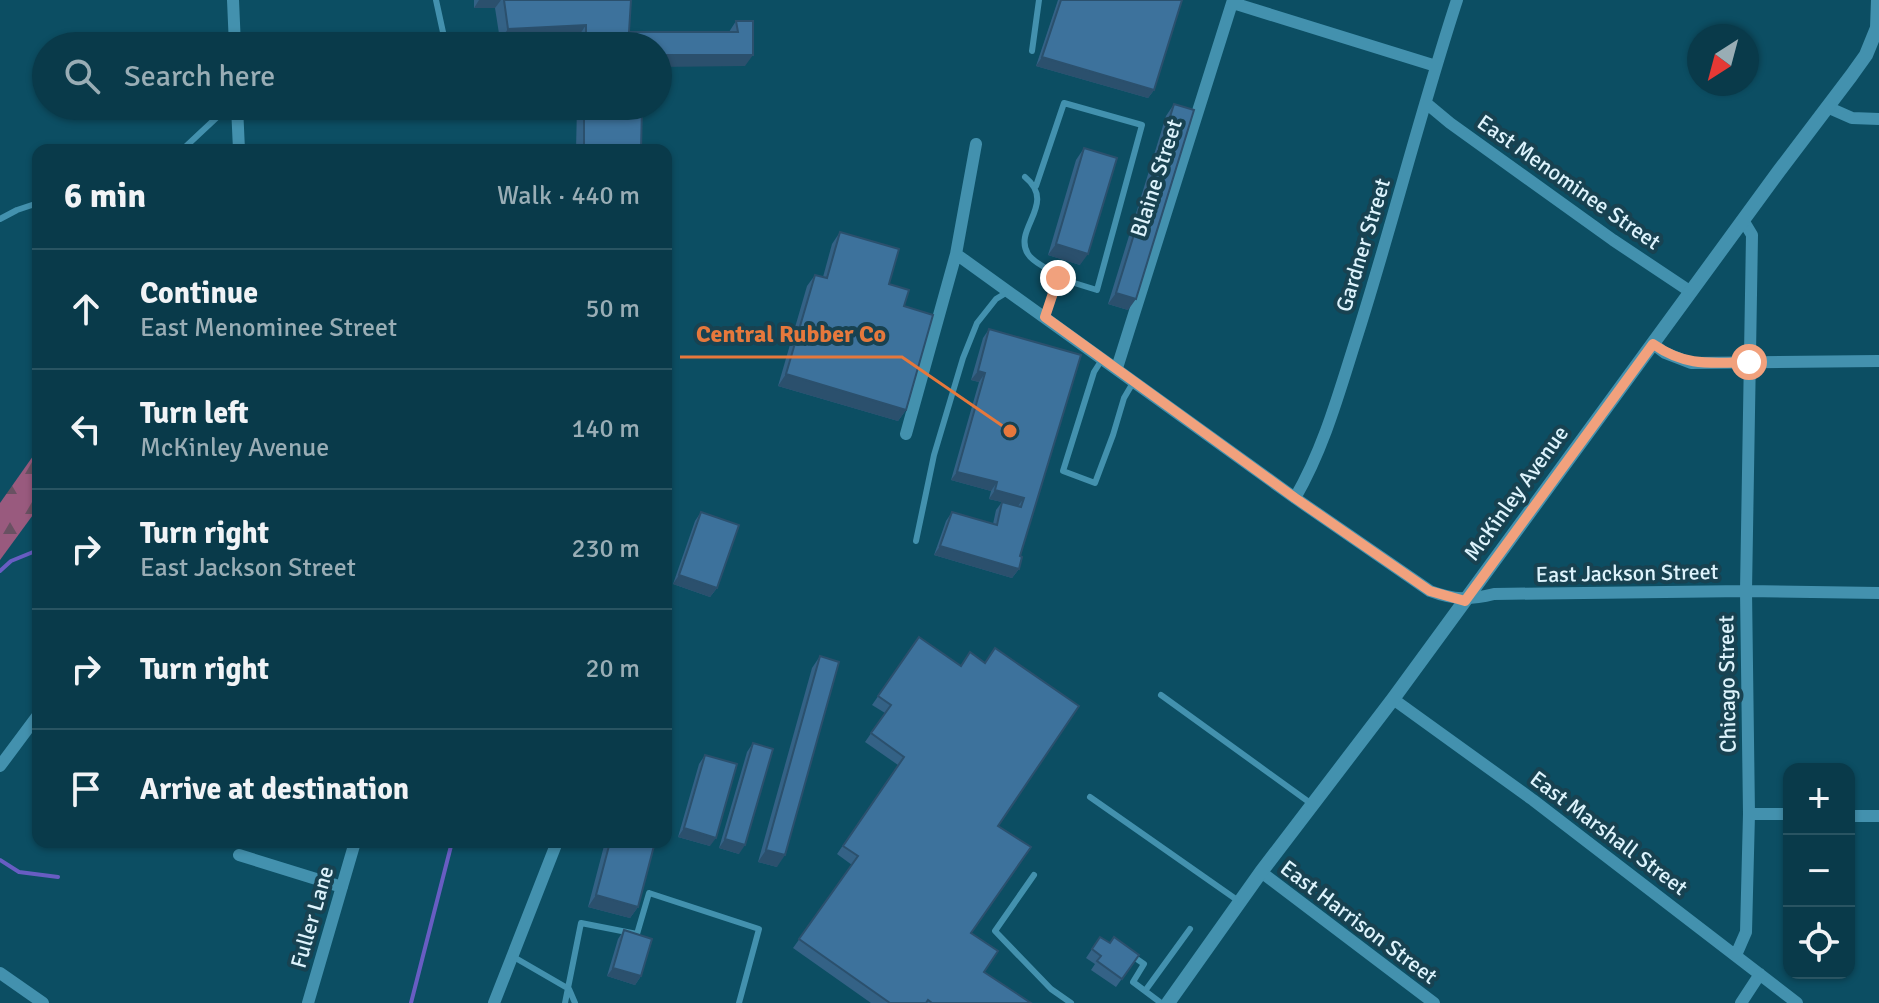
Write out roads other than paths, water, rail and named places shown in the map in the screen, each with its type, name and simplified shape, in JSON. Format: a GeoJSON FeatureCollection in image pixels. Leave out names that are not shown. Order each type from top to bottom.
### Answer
{"type":"FeatureCollection","features":[{"type":"Feature","properties":{"kind":"street"},"geometry":{"type":"LineString","coordinates":[[233,0],[234,32]]}},
{"type":"Feature","properties":{"kind":"street","name":"Gardner Street"},"geometry":{"type":"LineString","coordinates":[[1295,498],[1312,469],[1328,427],[1457,0]]}},
{"type":"Feature","properties":{"kind":"street","name":"McKinley Avenue"},"geometry":{"type":"LineString","coordinates":[[1168,1003],[1261,872],[1393,699],[1866,55],[1877,28],[1878,0]]}},
{"type":"Feature","properties":{"kind":"street"},"geometry":{"type":"LineString","coordinates":[[1233,2],[1436,66]]}},
{"type":"Feature","properties":{"kind":"street","name":"Blaine Street"},"geometry":{"type":"LineString","coordinates":[[1117,368],[1233,2]]}},
{"type":"Feature","properties":{"kind":"street","name":"East Menominee Street"},"geometry":{"type":"LineString","coordinates":[[1426,103],[1613,240],[1691,292]]}},
{"type":"Feature","properties":{"kind":"street"},"geometry":{"type":"LineString","coordinates":[[1827,107],[1852,118],[1879,119]]}},
{"type":"Feature","properties":{"kind":"street"},"geometry":{"type":"LineString","coordinates":[[238,120],[239,144]]}},
{"type":"Feature","properties":{"kind":"street"},"geometry":{"type":"LineString","coordinates":[[906,434],[956,254],[976,144]]}},
{"type":"Feature","properties":{"kind":"street","name":"Chicago Street"},"geometry":{"type":"LineString","coordinates":[[1736,955],[1746,932],[1749,814],[1746,591],[1752,235],[1743,220]]}},
{"type":"Feature","properties":{"kind":"street","name":"East Jackson Street"},"geometry":{"type":"LineString","coordinates":[[956,254],[1295,498],[1430,591],[1465,601],[1494,594],[1879,593]]}},
{"type":"Feature","properties":{"kind":"street"},"geometry":{"type":"LineString","coordinates":[[1653,344],[1665,353],[1691,363],[1879,361]]}},
{"type":"Feature","properties":{"kind":"street","name":"East Marshall Street"},"geometry":{"type":"LineString","coordinates":[[1393,699],[1533,800],[1797,1003]]}},
{"type":"Feature","properties":{"kind":"street"},"geometry":{"type":"LineString","coordinates":[[0,766],[32,723]]}},
{"type":"Feature","properties":{"kind":"street"},"geometry":{"type":"LineString","coordinates":[[1749,814],[1783,814]]}},
{"type":"Feature","properties":{"kind":"street"},"geometry":{"type":"LineString","coordinates":[[1855,816],[1879,816]]}},
{"type":"Feature","properties":{"kind":"street","name":"Fuller Lane"},"geometry":{"type":"LineString","coordinates":[[308,1003],[353,848]]}},
{"type":"Feature","properties":{"kind":"street"},"geometry":{"type":"LineString","coordinates":[[494,1003],[555,848]]}},
{"type":"Feature","properties":{"kind":"street"},"geometry":{"type":"LineString","coordinates":[[239,855],[342,887]]}},
{"type":"Feature","properties":{"kind":"street","name":"East Harrison Street"},"geometry":{"type":"LineString","coordinates":[[1261,872],[1434,1003]]}},
{"type":"Feature","properties":{"kind":"street"},"geometry":{"type":"LineString","coordinates":[[0,973],[43,1003]]}},
{"type":"Feature","properties":{"kind":"street"},"geometry":{"type":"LineString","coordinates":[[1741,1003],[1760,974]]}},
{"type":"Feature","properties":{"kind":"lane"},"geometry":{"type":"LineString","coordinates":[[436,0],[443,32]]}},
{"type":"Feature","properties":{"kind":"lane"},"geometry":{"type":"LineString","coordinates":[[1032,51],[1039,0]]}},
{"type":"Feature","properties":{"kind":"lane"},"geometry":{"type":"LineString","coordinates":[[1064,103],[1142,125],[1097,290],[1058,278],[1029,256],[1024,244],[1038,195],[1036,186],[1064,103]]}},
{"type":"Feature","properties":{"kind":"lane"},"geometry":{"type":"LineString","coordinates":[[188,144],[214,120]]}},
{"type":"Feature","properties":{"kind":"lane"},"geometry":{"type":"LineString","coordinates":[[1025,177],[1036,186]]}},
{"type":"Feature","properties":{"kind":"lane"},"geometry":{"type":"LineString","coordinates":[[0,219],[32,205]]}},
{"type":"Feature","properties":{"kind":"lane"},"geometry":{"type":"LineString","coordinates":[[1045,317],[1058,278]]}},
{"type":"Feature","properties":{"kind":"lane"},"geometry":{"type":"LineString","coordinates":[[916,541],[934,455],[963,358],[977,323],[996,299],[1009,291]]}},
{"type":"Feature","properties":{"kind":"lane"},"geometry":{"type":"LineString","coordinates":[[1103,358],[1094,372],[1063,471],[1095,483],[1124,398],[1134,381]]}},
{"type":"Feature","properties":{"kind":"lane"},"geometry":{"type":"LineString","coordinates":[[1161,695],[1313,805]]}},
{"type":"Feature","properties":{"kind":"lane"},"geometry":{"type":"LineString","coordinates":[[1090,797],[1240,902]]}},
{"type":"Feature","properties":{"kind":"lane"},"geometry":{"type":"LineString","coordinates":[[1034,875],[995,931],[1051,989],[1071,1003]]}},
{"type":"Feature","properties":{"kind":"lane"},"geometry":{"type":"LineString","coordinates":[[565,1003],[581,923],[637,934],[649,893],[759,929],[739,1003]]}},
{"type":"Feature","properties":{"kind":"lane"},"geometry":{"type":"LineString","coordinates":[[1145,991],[1190,929]]}},
{"type":"Feature","properties":{"kind":"lane"},"geometry":{"type":"LineString","coordinates":[[1124,949],[1144,964],[1133,982],[1161,1003]]}},
{"type":"Feature","properties":{"kind":"lane"},"geometry":{"type":"LineString","coordinates":[[512,956],[569,989],[575,1003]]}},
{"type":"Feature","properties":{"kind":"waterway"},"geometry":{"type":"LineString","coordinates":[[0,571],[11,561],[32,552]]}},
{"type":"Feature","properties":{"kind":"waterway"},"geometry":{"type":"LineString","coordinates":[[411,1003],[450,848]]}},
{"type":"Feature","properties":{"kind":"waterway"},"geometry":{"type":"LineString","coordinates":[[0,860],[19,872],[58,877]]}},
{"type":"Feature","properties":{"kind":"place","name":"Central Rubber Co"},"geometry":{"type":"Point","coordinates":[1010,431]}}]}
